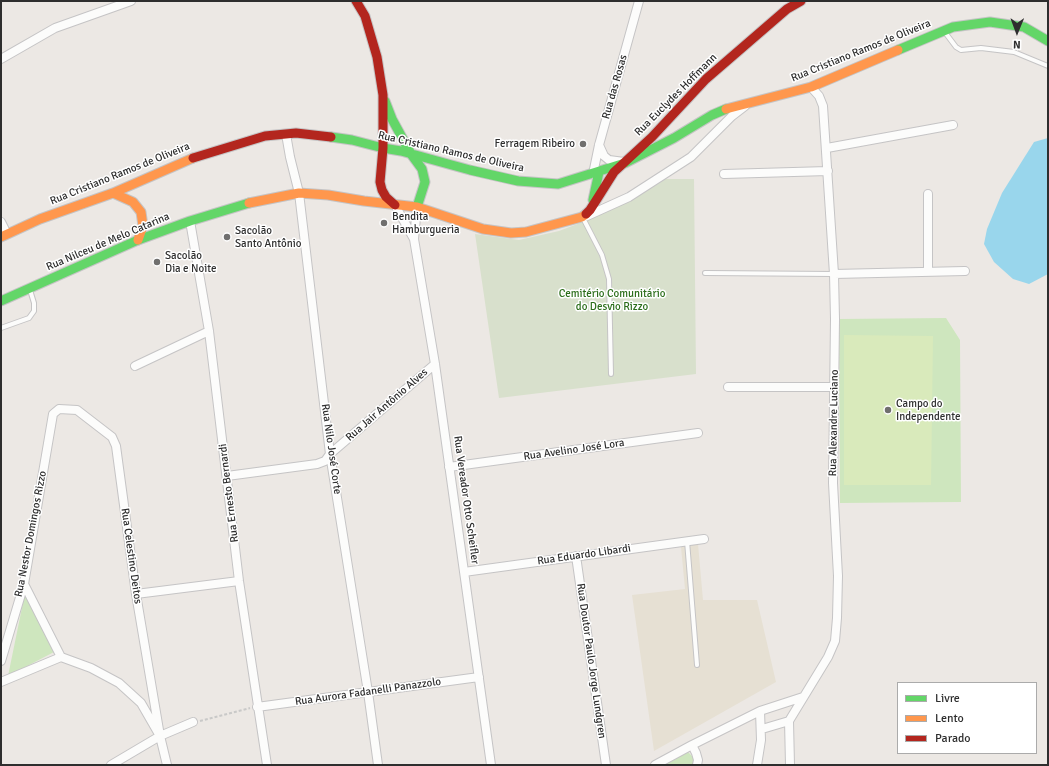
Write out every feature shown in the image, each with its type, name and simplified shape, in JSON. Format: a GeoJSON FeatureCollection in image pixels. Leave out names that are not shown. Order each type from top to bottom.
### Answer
{"type":"FeatureCollection","features":[{"type":"Feature","properties":{"kind":"street"},"geometry":{"type":"LineString","coordinates":[[1,59],[55,28],[131,1]]}},
{"type":"Feature","properties":{"kind":"street"},"geometry":{"type":"LineString","coordinates":[[356,1],[365,16],[377,57],[383,95]]}},
{"type":"Feature","properties":{"kind":"street","name":"Rua das Rosas"},"geometry":{"type":"LineString","coordinates":[[596,173],[599,145],[639,1]]}},
{"type":"Feature","properties":{"kind":"street","name":"Rua Euclydes Hoffmann"},"geometry":{"type":"LineString","coordinates":[[582,217],[590,210],[614,172],[652,137],[706,79],[787,9],[801,1]]}},
{"type":"Feature","properties":{"kind":"street","name":"Rua Cristiano Ramos de Oliveira"},"geometry":{"type":"LineString","coordinates":[[4,235],[40,219],[113,193],[190,159],[265,136],[296,133],[352,140],[518,181],[558,184],[625,163],[674,138],[712,115],[727,108],[811,87],[953,27],[990,22],[1024,27],[1048,41]]}},
{"type":"Feature","properties":{"kind":"street","name":"Rua Alexandre Luciano"},"geometry":{"type":"LineString","coordinates":[[789,721],[828,657],[835,641],[837,618],[838,576],[833,483],[834,274],[827,148],[823,106],[819,96],[811,87]]}},
{"type":"Feature","properties":{"kind":"street","name":"Rua Vereador Otto Scheifler"},"geometry":{"type":"LineString","coordinates":[[383,95],[383,148],[380,182],[386,197],[394,205],[414,238]]}},
{"type":"Feature","properties":{"kind":"street","name":"Rua Vereador Otto Scheifler"},"geometry":{"type":"LineString","coordinates":[[383,95],[392,119],[411,154],[422,169],[425,182],[417,207],[414,238],[435,364],[491,765]]}},
{"type":"Feature","properties":{"kind":"street","name":"Rua Nilceu de Melo Catarina"},"geometry":{"type":"LineString","coordinates":[[1,301],[138,240],[190,221],[238,206],[299,193],[328,194],[394,205],[417,207],[483,229],[511,233],[526,232],[582,217],[629,197],[690,157],[732,116],[748,103]]}},
{"type":"Feature","properties":{"kind":"street"},"geometry":{"type":"LineString","coordinates":[[827,148],[953,126]]}},
{"type":"Feature","properties":{"kind":"street","name":"Rua Nilo José Corte"},"geometry":{"type":"LineString","coordinates":[[286,134],[299,193],[330,454],[368,692],[378,765]]}},
{"type":"Feature","properties":{"kind":"street"},"geometry":{"type":"LineString","coordinates":[[599,145],[604,156],[610,160],[625,163]]}},
{"type":"Feature","properties":{"kind":"street"},"geometry":{"type":"LineString","coordinates":[[724,174],[828,170]]}},
{"type":"Feature","properties":{"kind":"street"},"geometry":{"type":"LineString","coordinates":[[590,210],[597,185],[596,173]]}},
{"type":"Feature","properties":{"kind":"street"},"geometry":{"type":"LineString","coordinates":[[113,193],[133,202],[140,212],[143,226],[138,240]]}},
{"type":"Feature","properties":{"kind":"street"},"geometry":{"type":"LineString","coordinates":[[928,194],[928,272]]}},
{"type":"Feature","properties":{"kind":"street","name":"Rua Ernesto Bernardi"},"geometry":{"type":"LineString","coordinates":[[190,221],[209,332],[239,581],[267,765]]}},
{"type":"Feature","properties":{"kind":"street"},"geometry":{"type":"LineString","coordinates":[[1,222],[4,235]]}},
{"type":"Feature","properties":{"kind":"street"},"geometry":{"type":"LineString","coordinates":[[834,274],[965,271]]}},
{"type":"Feature","properties":{"kind":"street"},"geometry":{"type":"LineString","coordinates":[[135,366],[209,332]]}},
{"type":"Feature","properties":{"kind":"street","name":"Rua Jair Antônio Alves"},"geometry":{"type":"LineString","coordinates":[[227,476],[317,464],[325,460],[330,454],[435,364]]}},
{"type":"Feature","properties":{"kind":"street"},"geometry":{"type":"LineString","coordinates":[[728,387],[834,387]]}},
{"type":"Feature","properties":{"kind":"street","name":"Rua Nestor Domingos Rizzo"},"geometry":{"type":"LineString","coordinates":[[1,660],[24,584],[53,414],[59,409]]}},
{"type":"Feature","properties":{"kind":"street","name":"Rua Celestino Deitos"},"geometry":{"type":"LineString","coordinates":[[59,409],[77,410],[84,414],[112,437],[116,446],[136,594],[160,736],[167,765]]}},
{"type":"Feature","properties":{"kind":"street","name":"Rua Avelino José Lora"},"geometry":{"type":"LineString","coordinates":[[449,467],[698,433]]}},
{"type":"Feature","properties":{"kind":"street","name":"Rua Eduardo Libardi"},"geometry":{"type":"LineString","coordinates":[[464,572],[704,539]]}},
{"type":"Feature","properties":{"kind":"street","name":"Rua Doutor Paulo Jorge Lundgren"},"geometry":{"type":"LineString","coordinates":[[576,556],[606,765]]}},
{"type":"Feature","properties":{"kind":"street"},"geometry":{"type":"LineString","coordinates":[[136,594],[239,581]]}},
{"type":"Feature","properties":{"kind":"street"},"geometry":{"type":"LineString","coordinates":[[1,682],[61,658],[24,584]]}},
{"type":"Feature","properties":{"kind":"street","name":"Rua Celestino Deitos"},"geometry":{"type":"LineString","coordinates":[[61,658],[91,668],[119,683],[141,703],[160,736]]}},
{"type":"Feature","properties":{"kind":"street","name":"Rua Aurora Fadanelli Panazzolo"},"geometry":{"type":"LineString","coordinates":[[257,707],[479,677]]}},
{"type":"Feature","properties":{"kind":"street"},"geometry":{"type":"LineString","coordinates":[[655,765],[760,711],[803,697]]}},
{"type":"Feature","properties":{"kind":"street"},"geometry":{"type":"LineString","coordinates":[[757,765],[762,729],[760,711]]}},
{"type":"Feature","properties":{"kind":"street"},"geometry":{"type":"LineString","coordinates":[[762,729],[789,721],[790,765]]}},
{"type":"Feature","properties":{"kind":"street"},"geometry":{"type":"LineString","coordinates":[[111,765],[160,736],[194,722]]}},
{"type":"Feature","properties":{"kind":"street"},"geometry":{"type":"LineString","coordinates":[[692,745],[698,760],[697,765]]}},
{"type":"Feature","properties":{"kind":"lane"},"geometry":{"type":"LineString","coordinates":[[944,31],[956,47],[961,50],[982,48],[1014,52],[1048,66]]}},
{"type":"Feature","properties":{"kind":"lane"},"geometry":{"type":"LineString","coordinates":[[582,217],[602,256],[609,279],[611,374]]}},
{"type":"Feature","properties":{"kind":"lane"},"geometry":{"type":"LineString","coordinates":[[705,273],[834,274]]}},
{"type":"Feature","properties":{"kind":"lane"},"geometry":{"type":"LineString","coordinates":[[1,328],[29,318],[34,311],[34,303],[30,289]]}},
{"type":"Feature","properties":{"kind":"lane"},"geometry":{"type":"LineString","coordinates":[[687,541],[697,665]]}},
{"type":"Feature","properties":{"kind":"path"},"geometry":{"type":"LineString","coordinates":[[194,722],[257,707]]}},
{"type":"Feature","properties":{"kind":"shaded area"},"geometry":{"type":"Polygon","coordinates":[[[698,544],[703,600],[757,600],[776,682],[654,751],[632,595],[685,589],[681,547],[698,544]]]}},
{"type":"Feature","properties":{"kind":"green space","name":"Cemitério Comunitário do Desvio Rizzo"},"geometry":{"type":"Polygon","coordinates":[[[665,179],[694,179],[696,374],[499,398],[475,234],[519,240],[559,231],[588,220],[665,179]]]}},
{"type":"Feature","properties":{"kind":"green space"},"geometry":{"type":"Polygon","coordinates":[[[946,318],[960,340],[961,502],[840,503],[839,319],[946,318]]]}},
{"type":"Feature","properties":{"kind":"green space","name":"Campo do Independente"},"geometry":{"type":"Polygon","coordinates":[[[844,335],[933,336],[931,485],[844,485],[844,335]]]}},
{"type":"Feature","properties":{"kind":"green space"},"geometry":{"type":"Polygon","coordinates":[[[25,593],[54,652],[8,676],[25,593]]]}},
{"type":"Feature","properties":{"kind":"green space"},"geometry":{"type":"Polygon","coordinates":[[[688,752],[694,758],[694,765],[665,765],[688,752]]]}},
{"type":"Feature","properties":{"kind":"water"},"geometry":{"type":"Polygon","coordinates":[[[1048,138],[1048,274],[1029,284],[1013,279],[994,262],[984,244],[987,229],[1002,193],[1034,142],[1048,138]]]}},
{"type":"Feature","properties":{"kind":"traffic: fast"},"geometry":{"type":"LineString","coordinates":[[898,50],[953,27],[990,22],[1024,27],[1048,41]]}},
{"type":"Feature","properties":{"kind":"traffic: fast"},"geometry":{"type":"LineString","coordinates":[[385,101],[392,119],[411,154],[422,169],[425,182],[417,207]]}},
{"type":"Feature","properties":{"kind":"traffic: fast"},"geometry":{"type":"LineString","coordinates":[[331,137],[401,151],[470,170],[518,181],[558,184],[625,163],[674,138],[712,115],[726,109]]}},
{"type":"Feature","properties":{"kind":"traffic: fast"},"geometry":{"type":"LineString","coordinates":[[593,200],[599,172]]}},
{"type":"Feature","properties":{"kind":"traffic: fast"},"geometry":{"type":"LineString","coordinates":[[1,301],[138,240],[190,221],[249,203]]}},
{"type":"Feature","properties":{"kind":"traffic: slow"},"geometry":{"type":"LineString","coordinates":[[726,109],[811,87],[898,50]]}},
{"type":"Feature","properties":{"kind":"traffic: slow"},"geometry":{"type":"LineString","coordinates":[[1,237],[40,219],[113,193],[193,158]]}},
{"type":"Feature","properties":{"kind":"traffic: slow"},"geometry":{"type":"LineString","coordinates":[[113,193],[133,202],[141,212],[143,226],[138,240]]}},
{"type":"Feature","properties":{"kind":"traffic: slow"},"geometry":{"type":"LineString","coordinates":[[249,203],[299,193],[328,195],[417,207],[483,229],[511,233],[526,232],[582,217],[586,214]]}},
{"type":"Feature","properties":{"kind":"traffic: jam"},"geometry":{"type":"LineString","coordinates":[[356,1],[365,16],[377,57],[383,95],[383,148],[380,182],[386,197],[395,205]]}},
{"type":"Feature","properties":{"kind":"traffic: jam"},"geometry":{"type":"LineString","coordinates":[[586,214],[614,172],[652,137],[706,79],[787,9],[801,1]]}},
{"type":"Feature","properties":{"kind":"traffic: jam"},"geometry":{"type":"LineString","coordinates":[[193,158],[265,136],[296,133],[331,137]]}},
{"type":"Feature","properties":{"kind":"place","name":"Ferragem Ribeiro"},"geometry":{"type":"Point","coordinates":[583,144]}},
{"type":"Feature","properties":{"kind":"place","name":"Bendita Hamburgueria"},"geometry":{"type":"Point","coordinates":[384,223]}},
{"type":"Feature","properties":{"kind":"place","name":"Sacolão Santo Antônio"},"geometry":{"type":"Point","coordinates":[227,237]}},
{"type":"Feature","properties":{"kind":"place","name":"Sacolão Dia e Noite"},"geometry":{"type":"Point","coordinates":[157,262]}},
{"type":"Feature","properties":{"kind":"place","name":"Campo do Independente"},"geometry":{"type":"Point","coordinates":[888,410]}}]}
